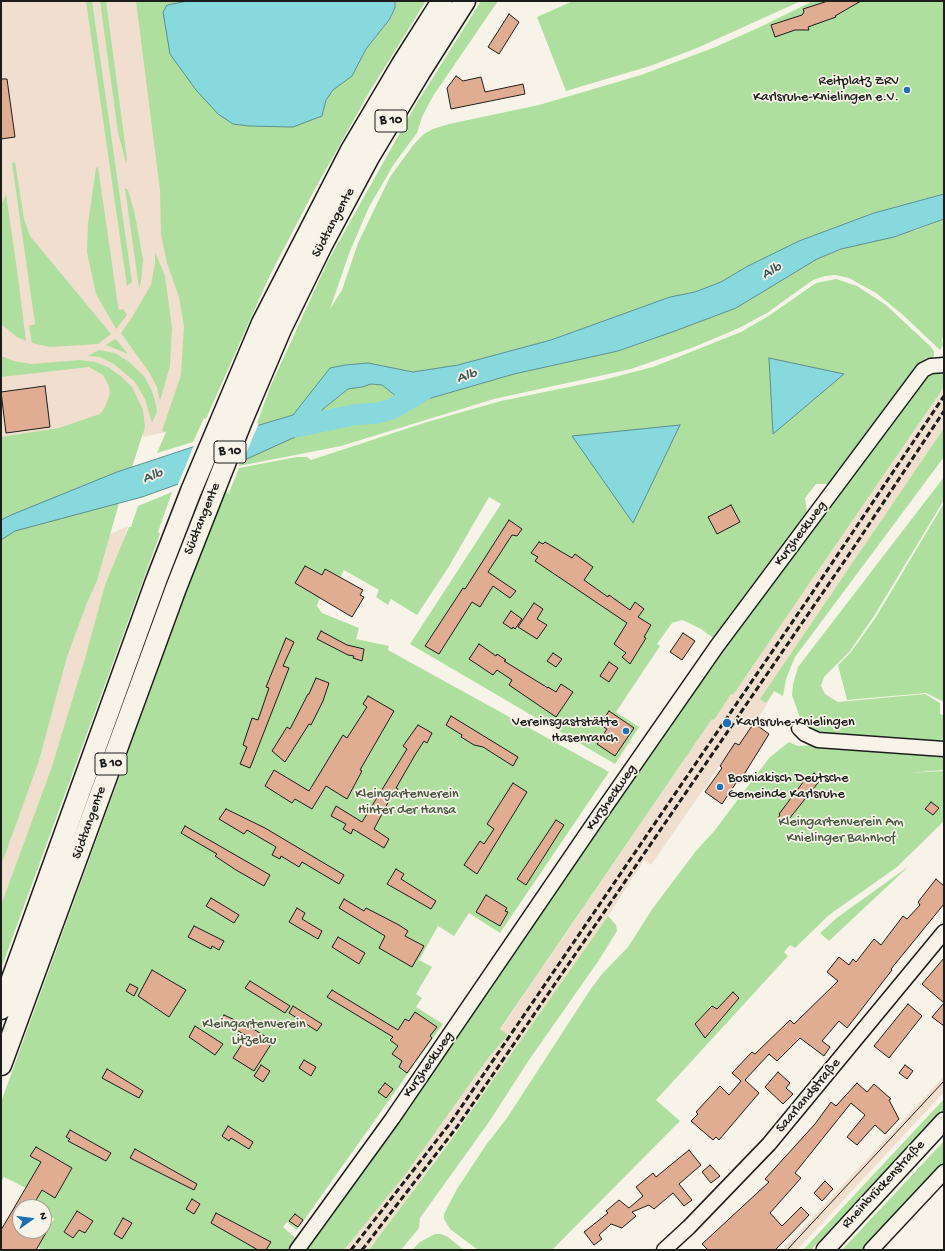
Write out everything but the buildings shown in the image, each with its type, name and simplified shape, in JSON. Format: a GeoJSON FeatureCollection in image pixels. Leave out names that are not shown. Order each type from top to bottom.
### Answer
{"type":"FeatureCollection","features":[{"type":"Feature","properties":{"kind":"highway","name":"Südtangente"},"geometry":{"type":"LineString","coordinates":[[1,1009],[156,580],[191,491],[262,323],[304,238],[351,150],[402,64],[442,1]]}},
{"type":"Feature","properties":{"kind":"highway","name":"Südtangente"},"geometry":{"type":"LineString","coordinates":[[1,1065],[176,588],[241,423],[281,329],[322,245],[370,157],[420,72],[465,1]]}},
{"type":"Feature","properties":{"kind":"main road","name":"Rheinbrückenstraße"},"geometry":{"type":"LineString","coordinates":[[824,1250],[944,1120]]}},
{"type":"Feature","properties":{"kind":"street","name":"Kurzheckweg"},"geometry":{"type":"LineString","coordinates":[[297,1250],[392,1119],[717,646],[923,370],[931,366],[944,365]]}},
{"type":"Feature","properties":{"kind":"street"},"geometry":{"type":"LineString","coordinates":[[799,728],[805,734],[818,740],[944,749]]}},
{"type":"Feature","properties":{"kind":"street","name":"Saarlandstraße"},"geometry":{"type":"LineString","coordinates":[[664,1250],[689,1227],[769,1144],[944,932]]}},
{"type":"Feature","properties":{"kind":"street"},"geometry":{"type":"LineString","coordinates":[[871,1250],[944,1172]]}},
{"type":"Feature","properties":{"kind":"shaded area"},"geometry":{"type":"Polygon","coordinates":[[[1,1],[144,1],[187,333],[185,364],[166,432],[143,437],[143,428],[1,456],[1,1]]]}},
{"type":"Feature","properties":{"kind":"shaded area"},"geometry":{"type":"Polygon","coordinates":[[[944,387],[944,428],[789,657],[780,682],[755,724],[735,750],[732,748],[651,865],[644,860],[608,916],[511,1055],[369,1250],[344,1250],[405,1175],[489,1057],[508,1035],[500,1030],[712,719],[714,719],[731,694],[733,695],[944,387]]]}},
{"type":"Feature","properties":{"kind":"shaded area"},"geometry":{"type":"Polygon","coordinates":[[[128,526],[123,543],[105,585],[85,658],[51,769],[1,905],[1,866],[39,761],[67,657],[87,603],[97,581],[110,534],[128,526]]]}},
{"type":"Feature","properties":{"kind":"shaded area"},"geometry":{"type":"Polygon","coordinates":[[[944,1076],[944,1092],[797,1250],[782,1250],[944,1076]]]}},
{"type":"Feature","properties":{"kind":"green space"},"geometry":{"type":"Polygon","coordinates":[[[86,1],[92,1],[132,282],[127,286],[86,1]]]}},
{"type":"Feature","properties":{"kind":"green space"},"geometry":{"type":"Polygon","coordinates":[[[100,1],[106,1],[127,159],[126,163],[118,132],[100,1]]]}},
{"type":"Feature","properties":{"kind":"green space"},"geometry":{"type":"Polygon","coordinates":[[[136,1],[187,1],[181,2],[233,124],[264,126],[322,116],[326,100],[333,90],[352,76],[366,49],[389,20],[395,8],[395,1],[426,1],[370,91],[315,189],[270,275],[206,419],[204,418],[193,442],[157,453],[166,432],[162,431],[181,375],[184,326],[179,297],[167,263],[161,235],[160,190],[136,1]]]}},
{"type":"Feature","properties":{"kind":"green space"},"geometry":{"type":"Polygon","coordinates":[[[481,1],[498,1],[433,96],[422,117],[417,133],[394,164],[369,207],[350,251],[330,309],[342,290],[358,243],[390,177],[414,144],[424,134],[433,129],[449,124],[539,105],[641,75],[713,48],[813,1],[944,1],[944,194],[874,213],[799,241],[748,266],[721,282],[695,292],[670,297],[551,340],[458,365],[413,372],[368,363],[330,368],[297,412],[293,415],[256,426],[271,385],[328,261],[415,106],[481,1]]]}},
{"type":"Feature","properties":{"kind":"green space"},"geometry":{"type":"Polygon","coordinates":[[[573,1],[801,1],[697,48],[650,66],[566,91],[537,17],[573,1]]]}},
{"type":"Feature","properties":{"kind":"green space"},"geometry":{"type":"Polygon","coordinates":[[[15,162],[24,219],[30,236],[111,334],[98,344],[50,347],[32,343],[29,326],[35,324],[12,163],[15,162]]]}},
{"type":"Feature","properties":{"kind":"green space"},"geometry":{"type":"Polygon","coordinates":[[[98,167],[118,306],[119,310],[123,309],[127,315],[116,329],[96,294],[87,252],[88,224],[96,168],[98,167]]]}},
{"type":"Feature","properties":{"kind":"green space"},"geometry":{"type":"Polygon","coordinates":[[[125,188],[128,190],[135,215],[143,260],[139,288],[125,188]]]}},
{"type":"Feature","properties":{"kind":"green space"},"geometry":{"type":"Polygon","coordinates":[[[6,194],[26,341],[17,337],[1,324],[1,206],[6,194]]]}},
{"type":"Feature","properties":{"kind":"green space"},"geometry":{"type":"Polygon","coordinates":[[[944,219],[944,336],[942,339],[943,345],[940,350],[903,315],[876,293],[849,278],[835,275],[825,276],[813,280],[767,313],[739,328],[694,347],[631,369],[494,399],[341,446],[239,466],[240,462],[320,414],[323,409],[348,389],[371,384],[382,385],[401,400],[399,405],[401,407],[514,374],[618,351],[736,308],[817,259],[841,249],[916,230],[944,219]]]}},
{"type":"Feature","properties":{"kind":"green space"},"geometry":{"type":"Polygon","coordinates":[[[155,252],[165,276],[172,328],[170,366],[160,401],[157,387],[149,372],[121,333],[151,285],[155,263],[155,252]]]}},
{"type":"Feature","properties":{"kind":"green space"},"geometry":{"type":"Polygon","coordinates":[[[836,279],[857,286],[886,305],[930,346],[934,351],[934,356],[830,484],[816,484],[805,498],[807,511],[804,519],[716,640],[701,629],[682,620],[672,623],[657,644],[660,646],[616,712],[639,727],[615,764],[410,644],[501,504],[489,497],[448,568],[417,615],[391,599],[388,605],[376,597],[379,590],[344,570],[338,582],[319,600],[317,606],[322,613],[359,628],[356,639],[389,646],[388,650],[609,772],[500,933],[469,913],[454,936],[438,926],[419,960],[432,967],[416,994],[422,998],[416,1007],[443,1024],[297,1230],[287,1222],[283,1227],[295,1238],[295,1241],[288,1250],[42,1250],[38,1246],[42,1239],[52,1239],[52,1222],[54,1219],[52,1218],[52,1199],[37,1199],[42,1190],[55,1197],[72,1168],[36,1147],[30,1156],[41,1162],[26,1188],[4,1177],[1,1182],[1,1102],[191,580],[225,492],[229,493],[239,468],[297,457],[307,457],[311,460],[427,422],[501,401],[603,380],[653,367],[741,332],[770,315],[816,283],[836,279]],[[77,1211],[64,1232],[73,1238],[79,1230],[85,1233],[93,1221],[77,1211]],[[123,1218],[114,1233],[122,1239],[132,1223],[123,1218]]]}},
{"type":"Feature","properties":{"kind":"green space"},"geometry":{"type":"Polygon","coordinates":[[[116,339],[128,354],[106,345],[116,339]]]}},
{"type":"Feature","properties":{"kind":"green space"},"geometry":{"type":"Polygon","coordinates":[[[99,350],[115,353],[128,361],[144,376],[152,391],[156,405],[157,411],[152,423],[145,399],[135,382],[114,364],[100,357],[88,356],[99,350]]]}},
{"type":"Feature","properties":{"kind":"green space"},"geometry":{"type":"Polygon","coordinates":[[[1,356],[14,361],[31,364],[80,360],[95,362],[108,367],[122,377],[132,387],[143,410],[145,427],[132,467],[108,477],[110,505],[119,503],[97,581],[87,603],[67,657],[39,761],[1,866],[1,437],[59,428],[100,414],[104,409],[110,394],[109,386],[103,375],[89,367],[1,377],[1,356]]]}},
{"type":"Feature","properties":{"kind":"green space"},"geometry":{"type":"Polygon","coordinates":[[[944,369],[944,387],[733,695],[731,694],[714,720],[712,719],[500,1029],[508,1035],[489,1057],[405,1175],[344,1250],[305,1250],[385,1142],[632,779],[774,578],[925,375],[944,369]]]}},
{"type":"Feature","properties":{"kind":"green space"},"geometry":{"type":"Polygon","coordinates":[[[944,428],[944,457],[795,657],[786,679],[783,696],[774,691],[766,703],[760,699],[944,428]]]}},
{"type":"Feature","properties":{"kind":"green space"},"geometry":{"type":"Polygon","coordinates":[[[944,477],[944,500],[874,616],[850,651],[824,677],[821,686],[825,694],[838,702],[925,694],[940,703],[940,714],[944,715],[944,741],[826,734],[812,728],[799,715],[792,695],[793,684],[798,667],[944,477]]]}},
{"type":"Feature","properties":{"kind":"green space"},"geometry":{"type":"Polygon","coordinates":[[[205,487],[131,684],[118,713],[199,489],[205,487]]]}},
{"type":"Feature","properties":{"kind":"green space"},"geometry":{"type":"Polygon","coordinates":[[[172,492],[158,532],[160,534],[1,969],[1,905],[51,769],[85,658],[105,585],[129,527],[131,527],[138,506],[172,492]]]}},
{"type":"Feature","properties":{"kind":"green space"},"geometry":{"type":"Polygon","coordinates":[[[944,503],[944,702],[926,693],[847,700],[838,665],[851,652],[876,617],[944,503]]]}},
{"type":"Feature","properties":{"kind":"green space","name":"Kleingartenverein Am Knielinger Bahnhof"},"geometry":{"type":"Polygon","coordinates":[[[789,742],[798,746],[814,745],[847,749],[944,755],[944,770],[908,773],[944,771],[944,821],[897,867],[829,915],[795,948],[790,945],[784,952],[788,956],[656,1100],[680,1121],[552,1250],[478,1250],[450,1229],[444,1219],[444,1214],[457,1189],[486,1145],[507,1118],[590,990],[602,974],[628,947],[653,908],[696,851],[715,830],[769,758],[789,742]]]}},
{"type":"Feature","properties":{"kind":"green space"},"geometry":{"type":"Polygon","coordinates":[[[909,866],[829,941],[820,933],[838,917],[909,866]]]}},
{"type":"Feature","properties":{"kind":"green space"},"geometry":{"type":"Polygon","coordinates":[[[608,916],[616,925],[617,931],[599,960],[529,1060],[489,1122],[420,1218],[419,1228],[401,1250],[369,1250],[451,1140],[608,916]]]}},
{"type":"Feature","properties":{"kind":"green space"},"geometry":{"type":"Polygon","coordinates":[[[944,1099],[944,1111],[811,1250],[803,1250],[944,1099]]]}},
{"type":"Feature","properties":{"kind":"green space"},"geometry":{"type":"Polygon","coordinates":[[[944,1141],[944,1168],[864,1250],[842,1250],[944,1141]]]}},
{"type":"Feature","properties":{"kind":"green space"},"geometry":{"type":"Polygon","coordinates":[[[435,1234],[441,1234],[448,1237],[464,1250],[412,1250],[420,1242],[435,1234]]]}},
{"type":"Feature","properties":{"kind":"water"},"geometry":{"type":"Polygon","coordinates":[[[188,1],[395,1],[395,8],[389,20],[366,49],[352,76],[333,90],[326,100],[322,116],[293,127],[249,126],[233,124],[218,114],[196,90],[170,54],[163,12],[167,5],[188,1]]]}},
{"type":"Feature","properties":{"kind":"water","name":"Alb"},"geometry":{"type":"Polygon","coordinates":[[[944,194],[944,219],[894,237],[841,249],[817,259],[736,308],[675,331],[618,351],[514,374],[400,407],[401,400],[382,385],[371,384],[348,389],[323,409],[315,423],[304,433],[240,462],[142,497],[15,531],[1,540],[1,520],[11,515],[117,472],[293,415],[330,368],[368,363],[413,372],[458,365],[551,340],[670,297],[695,292],[721,282],[748,266],[799,241],[874,213],[944,194]]]}},
{"type":"Feature","properties":{"kind":"water"},"geometry":{"type":"Polygon","coordinates":[[[769,358],[844,374],[773,434],[769,358]]]}},
{"type":"Feature","properties":{"kind":"water"},"geometry":{"type":"Polygon","coordinates":[[[680,425],[633,523],[572,436],[680,425]]]}},
{"type":"Feature","properties":{"kind":"pier"},"geometry":{"type":"Polygon","coordinates":[[[259,423],[242,463],[177,487],[194,445],[259,423]]]}},
{"type":"Feature","properties":{"kind":"waterway"},"geometry":{"type":"LineString","coordinates":[[296,427],[353,415],[378,413],[392,409],[424,390]]}},
{"type":"Feature","properties":{"kind":"tram line"},"geometry":{"type":"LineString","coordinates":[[787,1250],[944,1081]]}},
{"type":"Feature","properties":{"kind":"railway"},"geometry":{"type":"LineString","coordinates":[[351,1250],[451,1122],[806,602],[944,396]]}},
{"type":"Feature","properties":{"kind":"railway"},"geometry":{"type":"LineString","coordinates":[[362,1250],[457,1127],[852,550],[944,411]]}},
{"type":"Feature","properties":{"kind":"place","name":"Reitplatz ZRV Karlsruhe-Knielingen e.V."},"geometry":{"type":"Point","coordinates":[907,90]}},
{"type":"Feature","properties":{"kind":"place","name":"Karlsruhe-Knielingen"},"geometry":{"type":"Point","coordinates":[727,723]}},
{"type":"Feature","properties":{"kind":"place","name":"Vereinsgaststätte Hasenranch"},"geometry":{"type":"Point","coordinates":[626,731]}},
{"type":"Feature","properties":{"kind":"place","name":"Bosniakisch Deutsche Gemeinde Karlsruhe"},"geometry":{"type":"Point","coordinates":[720,787]}},
{"type":"Feature","properties":{"kind":"park label","name":"Kleingartenverein Hinter der Hansa"},"geometry":{"type":"Point","coordinates":[407,804]}},
{"type":"Feature","properties":{"kind":"park label","name":"Kleingartenverein Litzelau"},"geometry":{"type":"Point","coordinates":[254,1034]}}]}
